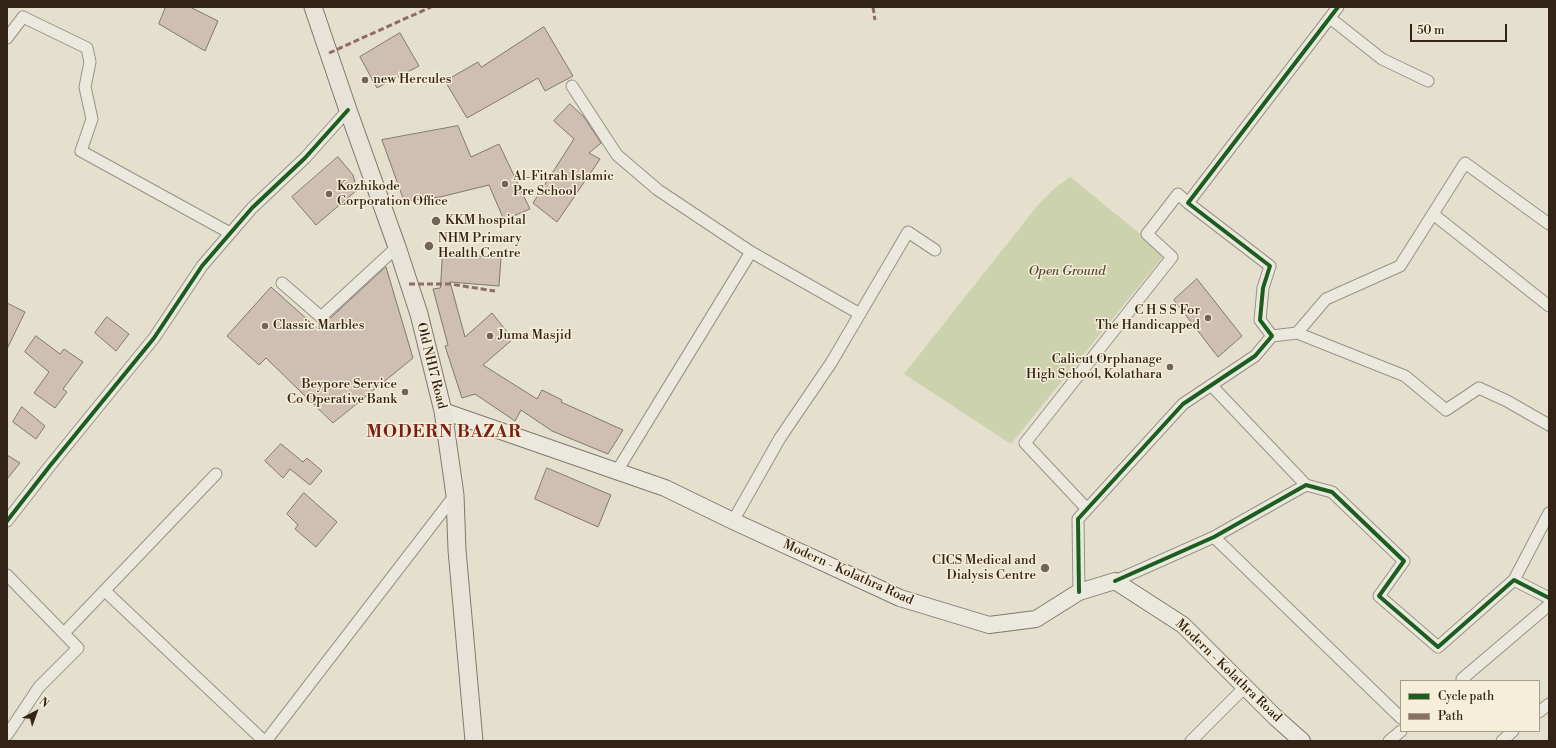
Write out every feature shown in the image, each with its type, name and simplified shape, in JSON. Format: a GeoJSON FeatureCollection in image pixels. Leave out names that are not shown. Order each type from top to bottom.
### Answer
{"type":"FeatureCollection","features":[{"type":"Feature","properties":{"kind":"main road","name":"Old NH17 Road"},"geometry":{"type":"LineString","coordinates":[[313,7],[419,314],[443,411],[455,495],[457,550],[474,741]]}},
{"type":"Feature","properties":{"kind":"main road","name":"Modern - Kolathra Road"},"geometry":{"type":"LineString","coordinates":[[443,411],[665,488],[732,521],[900,598],[989,625],[1036,620],[1079,592],[1115,581],[1183,625],[1302,741]]}},
{"type":"Feature","properties":{"kind":"street"},"geometry":{"type":"LineString","coordinates":[[1188,203],[1338,7]]}},
{"type":"Feature","properties":{"kind":"street"},"geometry":{"type":"LineString","coordinates":[[7,38],[23,17],[87,48],[90,62],[85,88],[92,119],[81,151],[230,233]]}},
{"type":"Feature","properties":{"kind":"street"},"geometry":{"type":"LineString","coordinates":[[1330,18],[1382,59],[1428,81]]}},
{"type":"Feature","properties":{"kind":"street"},"geometry":{"type":"LineString","coordinates":[[572,86],[617,155],[658,190],[751,252],[860,314]]}},
{"type":"Feature","properties":{"kind":"street"},"geometry":{"type":"LineString","coordinates":[[7,520],[154,338],[202,266],[252,208],[305,158],[348,110]]}},
{"type":"Feature","properties":{"kind":"street"},"geometry":{"type":"LineString","coordinates":[[1297,333],[1326,299],[1400,266],[1466,163],[1549,224]]}},
{"type":"Feature","properties":{"kind":"street"},"geometry":{"type":"LineString","coordinates":[[1087,509],[1025,443],[1172,257],[1147,234],[1178,194],[1270,266],[1263,288],[1260,320],[1272,336]]}},
{"type":"Feature","properties":{"kind":"street"},"geometry":{"type":"LineString","coordinates":[[1433,214],[1549,306]]}},
{"type":"Feature","properties":{"kind":"street"},"geometry":{"type":"LineString","coordinates":[[732,521],[780,438],[831,363],[908,232],[935,250]]}},
{"type":"Feature","properties":{"kind":"street"},"geometry":{"type":"LineString","coordinates":[[282,283],[321,317],[397,247]]}},
{"type":"Feature","properties":{"kind":"street"},"geometry":{"type":"LineString","coordinates":[[617,471],[751,252]]}},
{"type":"Feature","properties":{"kind":"street"},"geometry":{"type":"LineString","coordinates":[[1079,592],[1078,519],[1183,404],[1255,356],[1272,336],[1297,333],[1405,376],[1446,410],[1479,388],[1508,401],[1549,425]]}},
{"type":"Feature","properties":{"kind":"street"},"geometry":{"type":"LineString","coordinates":[[1211,385],[1306,484],[1332,492],[1404,561],[1379,596],[1438,647],[1514,580],[1549,513]]}},
{"type":"Feature","properties":{"kind":"street"},"geometry":{"type":"LineString","coordinates":[[64,633],[216,474]]}},
{"type":"Feature","properties":{"kind":"street"},"geometry":{"type":"LineString","coordinates":[[1115,581],[1214,536],[1306,484]]}},
{"type":"Feature","properties":{"kind":"street"},"geometry":{"type":"LineString","coordinates":[[105,591],[265,741],[455,495]]}},
{"type":"Feature","properties":{"kind":"street"},"geometry":{"type":"LineString","coordinates":[[1214,536],[1400,717]]}},
{"type":"Feature","properties":{"kind":"street"},"geometry":{"type":"LineString","coordinates":[[7,575],[78,648],[39,687],[7,735]]}},
{"type":"Feature","properties":{"kind":"street"},"geometry":{"type":"LineString","coordinates":[[1514,580],[1549,598]]}},
{"type":"Feature","properties":{"kind":"street"},"geometry":{"type":"LineString","coordinates":[[1462,680],[1549,605]]}},
{"type":"Feature","properties":{"kind":"street"},"geometry":{"type":"LineString","coordinates":[[1192,741],[1245,687]]}},
{"type":"Feature","properties":{"kind":"street"},"geometry":{"type":"LineString","coordinates":[[1540,711],[1549,704]]}},
{"type":"Feature","properties":{"kind":"street"},"geometry":{"type":"LineString","coordinates":[[1389,741],[1400,732]]}},
{"type":"Feature","properties":{"kind":"street"},"geometry":{"type":"LineString","coordinates":[[1502,741],[1513,732]]}},
{"type":"Feature","properties":{"kind":"green space","name":"Open Ground"},"geometry":{"type":"Polygon","coordinates":[[[1070,177],[1165,254],[1011,444],[904,374],[1038,205],[1054,189],[1070,177]]]}},
{"type":"Feature","properties":{"kind":"building"},"geometry":{"type":"Polygon","coordinates":[[[166,7],[190,7],[218,21],[205,51],[159,24],[166,7]]]}},
{"type":"Feature","properties":{"kind":"building"},"geometry":{"type":"Polygon","coordinates":[[[544,27],[573,76],[545,91],[538,78],[467,118],[445,81],[478,62],[481,67],[544,27]]]}},
{"type":"Feature","properties":{"kind":"building"},"geometry":{"type":"Polygon","coordinates":[[[400,33],[419,66],[377,88],[360,57],[400,33]]]}},
{"type":"Feature","properties":{"kind":"building"},"geometry":{"type":"Polygon","coordinates":[[[570,104],[584,117],[601,143],[589,153],[600,159],[557,222],[533,203],[574,139],[554,121],[570,104]]]}},
{"type":"Feature","properties":{"kind":"building"},"geometry":{"type":"Polygon","coordinates":[[[458,126],[471,157],[499,144],[530,209],[504,220],[489,185],[440,197],[404,201],[382,140],[458,126]]]}},
{"type":"Feature","properties":{"kind":"building"},"geometry":{"type":"Polygon","coordinates":[[[338,157],[353,175],[357,190],[316,225],[292,197],[338,157]]]}},
{"type":"Feature","properties":{"kind":"building"},"geometry":{"type":"Polygon","coordinates":[[[443,253],[501,258],[499,286],[450,282],[465,337],[492,313],[513,339],[483,365],[537,399],[542,390],[562,400],[561,402],[623,430],[608,454],[552,431],[521,410],[515,421],[475,394],[462,398],[445,346],[448,345],[433,289],[440,288],[443,253]]]}},
{"type":"Feature","properties":{"kind":"building"},"geometry":{"type":"Polygon","coordinates":[[[386,267],[413,358],[333,423],[266,358],[259,365],[227,336],[271,287],[318,329],[386,267]]]}},
{"type":"Feature","properties":{"kind":"building","name":"C H S S For The Handicapped"},"geometry":{"type":"Polygon","coordinates":[[[1197,279],[1242,336],[1218,357],[1174,300],[1197,279]]]}},
{"type":"Feature","properties":{"kind":"building"},"geometry":{"type":"Polygon","coordinates":[[[7,303],[25,312],[7,349],[7,303]]]}},
{"type":"Feature","properties":{"kind":"building"},"geometry":{"type":"Polygon","coordinates":[[[107,317],[129,334],[116,351],[95,333],[107,317]]]}},
{"type":"Feature","properties":{"kind":"building"},"geometry":{"type":"Polygon","coordinates":[[[36,336],[60,354],[64,349],[83,362],[63,389],[67,392],[55,408],[34,393],[49,372],[25,352],[36,336]]]}},
{"type":"Feature","properties":{"kind":"building"},"geometry":{"type":"Polygon","coordinates":[[[22,407],[45,426],[36,439],[13,422],[22,407]]]}},
{"type":"Feature","properties":{"kind":"building"},"geometry":{"type":"Polygon","coordinates":[[[281,444],[303,462],[307,458],[322,471],[310,485],[290,469],[283,478],[265,461],[281,444]]]}},
{"type":"Feature","properties":{"kind":"building"},"geometry":{"type":"Polygon","coordinates":[[[7,455],[20,463],[7,479],[7,455]]]}},
{"type":"Feature","properties":{"kind":"building"},"geometry":{"type":"Polygon","coordinates":[[[547,468],[611,495],[598,527],[535,499],[547,468]]]}},
{"type":"Feature","properties":{"kind":"building"},"geometry":{"type":"Polygon","coordinates":[[[304,493],[337,522],[316,547],[295,529],[298,525],[287,514],[304,493]]]}},
{"type":"Feature","properties":{"kind":"marked path"},"geometry":{"type":"LineString","coordinates":[[329,53],[431,7]]}},
{"type":"Feature","properties":{"kind":"marked path"},"geometry":{"type":"LineString","coordinates":[[873,7],[875,20]]}},
{"type":"Feature","properties":{"kind":"marked path"},"geometry":{"type":"LineString","coordinates":[[409,284],[450,284],[495,291]]}},
{"type":"Feature","properties":{"kind":"cycle path"},"geometry":{"type":"LineString","coordinates":[[1079,592],[1078,519],[1183,404],[1255,356],[1272,336],[1260,320],[1263,288],[1270,266],[1188,203],[1338,7]]}},
{"type":"Feature","properties":{"kind":"cycle path"},"geometry":{"type":"LineString","coordinates":[[7,521],[154,338],[202,266],[252,208],[305,158],[348,110]]}},
{"type":"Feature","properties":{"kind":"cycle path"},"geometry":{"type":"LineString","coordinates":[[1115,581],[1214,537],[1306,485],[1332,492],[1404,561],[1379,596],[1438,647],[1514,580],[1549,598]]}},
{"type":"Feature","properties":{"kind":"place","name":"new Hercules"},"geometry":{"type":"Point","coordinates":[365,80]}},
{"type":"Feature","properties":{"kind":"place","name":"Al-Fitrah Islamic Pre School"},"geometry":{"type":"Point","coordinates":[505,184]}},
{"type":"Feature","properties":{"kind":"place","name":"Kozhikode Corporation Office"},"geometry":{"type":"Point","coordinates":[329,194]}},
{"type":"Feature","properties":{"kind":"place","name":"KKM hospital"},"geometry":{"type":"Point","coordinates":[436,221]}},
{"type":"Feature","properties":{"kind":"place","name":"NHM Primary Health Centre"},"geometry":{"type":"Point","coordinates":[429,246]}},
{"type":"Feature","properties":{"kind":"place","name":"C H S S For The Handicapped"},"geometry":{"type":"Point","coordinates":[1208,318]}},
{"type":"Feature","properties":{"kind":"place","name":"Classic Marbles"},"geometry":{"type":"Point","coordinates":[265,326]}},
{"type":"Feature","properties":{"kind":"place","name":"Juma Masjid"},"geometry":{"type":"Point","coordinates":[490,336]}},
{"type":"Feature","properties":{"kind":"place","name":"Calicut Orphanage High School, Kolathara"},"geometry":{"type":"Point","coordinates":[1170,367]}},
{"type":"Feature","properties":{"kind":"place","name":"Beypore Service Co Operative Bank"},"geometry":{"type":"Point","coordinates":[405,392]}},
{"type":"Feature","properties":{"kind":"place","name":"CICS Medical and Dialysis Centre"},"geometry":{"type":"Point","coordinates":[1045,568]}},
{"type":"Feature","properties":{"kind":"district","name":"MODERN BAZAR"},"geometry":{"type":"Point","coordinates":[444,433]}}]}
